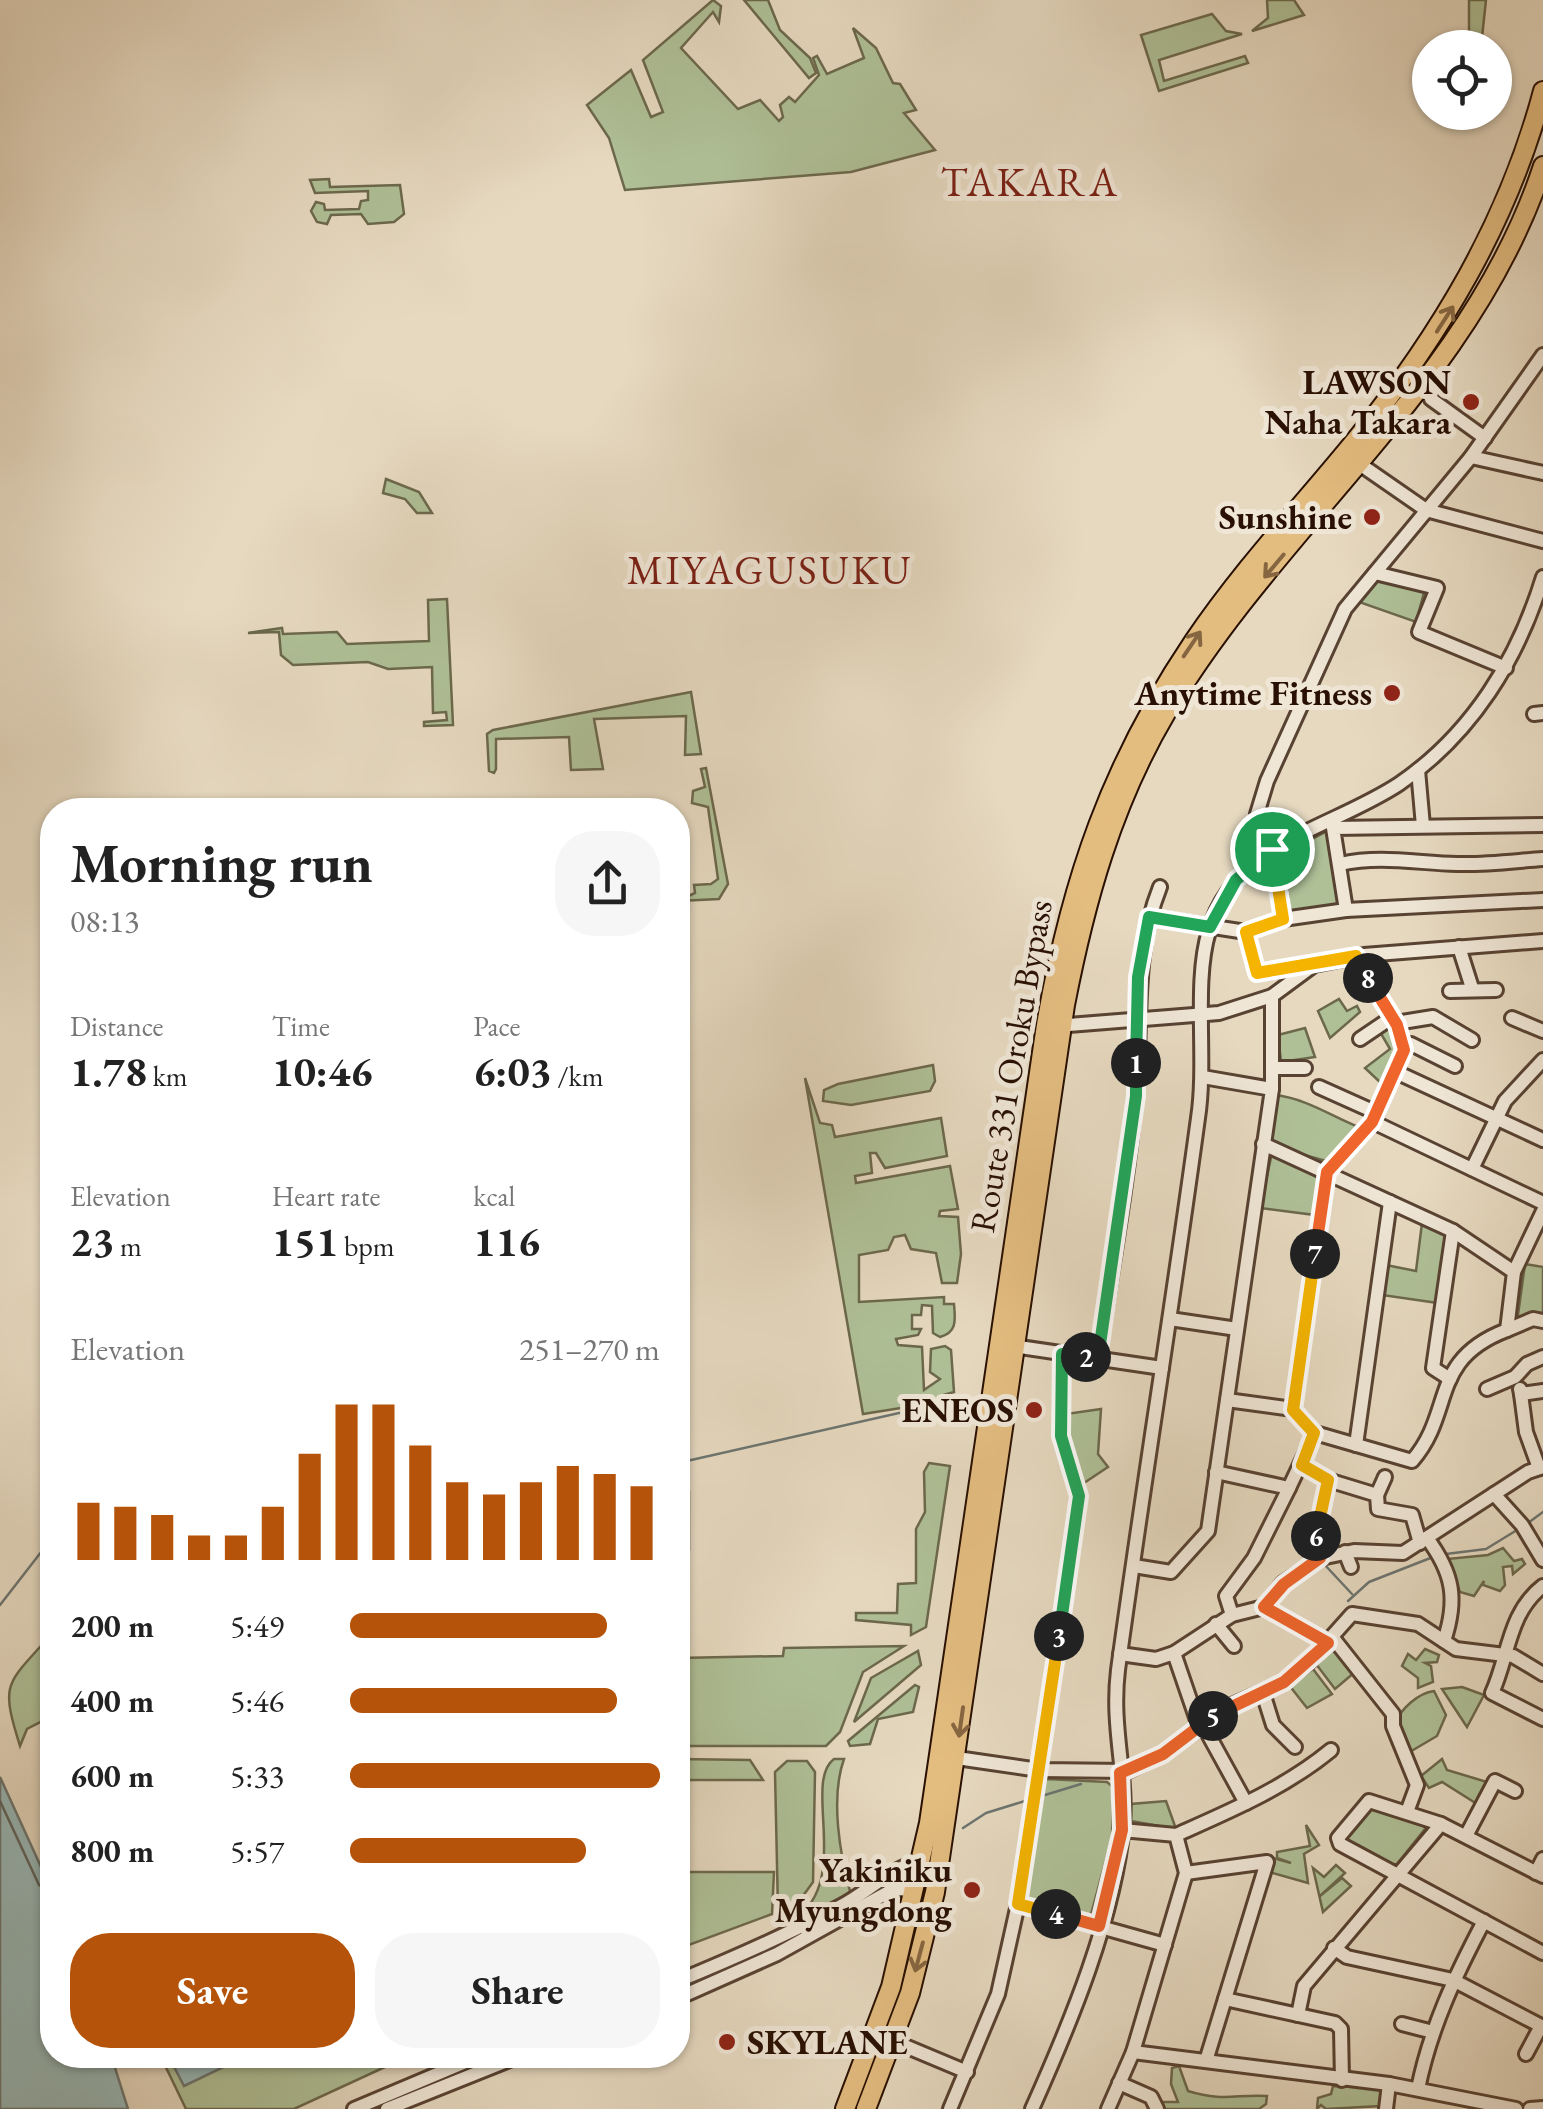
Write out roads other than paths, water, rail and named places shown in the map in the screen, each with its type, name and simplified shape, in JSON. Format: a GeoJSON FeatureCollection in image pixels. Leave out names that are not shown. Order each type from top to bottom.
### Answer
{"type":"FeatureCollection","features":[{"type":"Feature","properties":{"kind":"highway","name":"Route 331 Oroku Bypass"},"geometry":{"type":"LineString","coordinates":[[1352,459],[1474,269],[1519,169],[1543,91]]}},
{"type":"Feature","properties":{"kind":"highway","name":"Route 331 Oroku Bypass"},"geometry":{"type":"LineString","coordinates":[[866,2109],[893,2041],[935,1892],[948,1757],[1054,1026],[1101,853],[1166,713],[1352,459],[1486,292],[1542,172]]}},
{"type":"Feature","properties":{"kind":"highway","name":"Route 331 Oroku Bypass"},"geometry":{"type":"LineString","coordinates":[[844,2109],[878,2032],[948,1757],[1013,1346],[1054,1026]]}},
{"type":"Feature","properties":{"kind":"street"},"geometry":{"type":"LineString","coordinates":[[1283,919],[1272,849],[1257,814],[1267,781],[1345,609],[1471,457],[1543,355]]}},
{"type":"Feature","properties":{"kind":"street"},"geometry":{"type":"LineString","coordinates":[[1431,399],[1485,438]]}},
{"type":"Feature","properties":{"kind":"street"},"geometry":{"type":"LineString","coordinates":[[1471,457],[1543,473]]}},
{"type":"Feature","properties":{"kind":"street"},"geometry":{"type":"LineString","coordinates":[[1352,459],[1426,510],[1543,541]]}},
{"type":"Feature","properties":{"kind":"street"},"geometry":{"type":"LineString","coordinates":[[1375,573],[1437,588],[1419,632],[1506,668]]}},
{"type":"Feature","properties":{"kind":"street"},"geometry":{"type":"LineString","coordinates":[[1037,2107],[1099,1926],[1122,1830],[1114,1710],[1203,1077],[1204,958],[1210,927],[1236,880],[1272,849],[1375,798],[1418,770],[1454,737],[1506,668],[1543,577]]}},
{"type":"Feature","properties":{"kind":"street"},"geometry":{"type":"LineString","coordinates":[[1418,770],[1423,826]]}},
{"type":"Feature","properties":{"kind":"street"},"geometry":{"type":"LineString","coordinates":[[1346,910],[1333,828],[1543,825]]}},
{"type":"Feature","properties":{"kind":"street"},"geometry":{"type":"LineString","coordinates":[[1340,864],[1414,858],[1456,864],[1543,859]]}},
{"type":"Feature","properties":{"kind":"street"},"geometry":{"type":"LineString","coordinates":[[1098,1358],[1136,1096],[1138,977],[1149,917],[1160,887]]}},
{"type":"Feature","properties":{"kind":"street"},"geometry":{"type":"LineString","coordinates":[[1149,917],[1246,932],[1283,919],[1346,910],[1543,900]]}},
{"type":"Feature","properties":{"kind":"street"},"geometry":{"type":"LineString","coordinates":[[1246,932],[1257,973],[1356,956],[1543,941]]}},
{"type":"Feature","properties":{"kind":"street"},"geometry":{"type":"LineString","coordinates":[[1459,947],[1472,988]]}},
{"type":"Feature","properties":{"kind":"street"},"geometry":{"type":"LineString","coordinates":[[1293,1410],[1327,1172],[1375,1117],[1396,1072],[1403,1045],[1394,1021],[1356,956]]}},
{"type":"Feature","properties":{"kind":"street"},"geometry":{"type":"LineString","coordinates":[[1054,1026],[1204,1015],[1272,996],[1314,965]]}},
{"type":"Feature","properties":{"kind":"street"},"geometry":{"type":"LineString","coordinates":[[1450,991],[1496,990]]}},
{"type":"Feature","properties":{"kind":"street"},"geometry":{"type":"LineString","coordinates":[[1134,1566],[1171,1572],[1208,1531],[1276,1068],[1272,996]]}},
{"type":"Feature","properties":{"kind":"street"},"geometry":{"type":"LineString","coordinates":[[1360,1039],[1394,1021],[1434,1017],[1472,1040]]}},
{"type":"Feature","properties":{"kind":"street"},"geometry":{"type":"LineString","coordinates":[[1512,1018],[1543,1031]]}},
{"type":"Feature","properties":{"kind":"street"},"geometry":{"type":"LineString","coordinates":[[1403,1045],[1411,1044],[1455,1066]]}},
{"type":"Feature","properties":{"kind":"street"},"geometry":{"type":"LineString","coordinates":[[1472,1169],[1515,1087],[1542,1062]]}},
{"type":"Feature","properties":{"kind":"street"},"geometry":{"type":"LineString","coordinates":[[1276,1068],[1304,1068]]}},
{"type":"Feature","properties":{"kind":"street"},"geometry":{"type":"LineString","coordinates":[[1396,1072],[1543,1140]]}},
{"type":"Feature","properties":{"kind":"street"},"geometry":{"type":"LineString","coordinates":[[1203,1077],[1272,1089]]}},
{"type":"Feature","properties":{"kind":"street"},"geometry":{"type":"LineString","coordinates":[[1319,1087],[1543,1203]]}},
{"type":"Feature","properties":{"kind":"street"},"geometry":{"type":"LineString","coordinates":[[1263,1144],[1453,1232],[1514,1272]]}},
{"type":"Feature","properties":{"kind":"street"},"geometry":{"type":"LineString","coordinates":[[1356,1445],[1390,1202]]}},
{"type":"Feature","properties":{"kind":"street"},"geometry":{"type":"LineString","coordinates":[[1507,1330],[1514,1272],[1543,1211]]}},
{"type":"Feature","properties":{"kind":"street"},"geometry":{"type":"LineString","coordinates":[[1450,1379],[1433,1368],[1453,1232]]}},
{"type":"Feature","properties":{"kind":"street"},"geometry":{"type":"LineString","coordinates":[[1170,1319],[1237,1329]]}},
{"type":"Feature","properties":{"kind":"street"},"geometry":{"type":"LineString","coordinates":[[1227,1400],[1293,1410],[1314,1433],[1412,1461],[1450,1379],[1470,1347],[1534,1319],[1543,1321]]}},
{"type":"Feature","properties":{"kind":"street"},"geometry":{"type":"LineString","coordinates":[[1013,1346],[1162,1368]]}},
{"type":"Feature","properties":{"kind":"street"},"geometry":{"type":"LineString","coordinates":[[950,2109],[998,1994],[1018,1904],[1039,1770],[1079,1496],[1061,1436],[1062,1354]]}},
{"type":"Feature","properties":{"kind":"street"},"geometry":{"type":"LineString","coordinates":[[1487,1389],[1516,1378],[1527,1364],[1543,1357]]}},
{"type":"Feature","properties":{"kind":"street"},"geometry":{"type":"LineString","coordinates":[[1120,1654],[1156,1659],[1174,1654],[1232,1615],[1264,1607],[1284,1584],[1320,1558],[1345,1552],[1403,1553],[1541,1467],[1526,1432],[1516,1378]]}},
{"type":"Feature","properties":{"kind":"street"},"geometry":{"type":"LineString","coordinates":[[1522,1394],[1543,1391]]}},
{"type":"Feature","properties":{"kind":"street"},"geometry":{"type":"LineString","coordinates":[[1232,1615],[1226,1596],[1254,1558],[1302,1465],[1314,1433]]}},
{"type":"Feature","properties":{"kind":"street"},"geometry":{"type":"LineString","coordinates":[[1302,1465],[1374,1506],[1412,1515],[1423,1540],[1441,1557],[1454,1600],[1444,1641]]}},
{"type":"Feature","properties":{"kind":"street"},"geometry":{"type":"LineString","coordinates":[[1216,1472],[1289,1488]]}},
{"type":"Feature","properties":{"kind":"street"},"geometry":{"type":"LineString","coordinates":[[1374,1506],[1385,1477]]}},
{"type":"Feature","properties":{"kind":"street"},"geometry":{"type":"LineString","coordinates":[[1320,1558],[1316,1534],[1328,1480]]}},
{"type":"Feature","properties":{"kind":"street"},"geometry":{"type":"LineString","coordinates":[[1494,1494],[1523,1527],[1543,1560]]}},
{"type":"Feature","properties":{"kind":"street"},"geometry":{"type":"LineString","coordinates":[[1345,1552],[1351,1568]]}},
{"type":"Feature","properties":{"kind":"street"},"geometry":{"type":"LineString","coordinates":[[1543,1586],[1528,1597],[1517,1617],[1492,1693],[1543,1719]]}},
{"type":"Feature","properties":{"kind":"street"},"geometry":{"type":"LineString","coordinates":[[1264,1607],[1330,1640],[1389,1707],[1417,1785],[1406,1812]]}},
{"type":"Feature","properties":{"kind":"street"},"geometry":{"type":"LineString","coordinates":[[948,1757],[1039,1770],[1120,1773],[1163,1754],[1200,1725],[1284,1682],[1352,1614],[1418,1624],[1456,1649],[1514,1656],[1543,1674]]}},
{"type":"Feature","properties":{"kind":"street"},"geometry":{"type":"LineString","coordinates":[[1216,1624],[1234,1646]]}},
{"type":"Feature","properties":{"kind":"street"},"geometry":{"type":"LineString","coordinates":[[1174,1654],[1200,1725],[1246,1804]]}},
{"type":"Feature","properties":{"kind":"street"},"geometry":{"type":"LineString","coordinates":[[1263,1693],[1273,1725],[1295,1748]]}},
{"type":"Feature","properties":{"kind":"street"},"geometry":{"type":"LineString","coordinates":[[1122,1830],[1176,1835],[1270,1796],[1318,1766],[1331,1750]]}},
{"type":"Feature","properties":{"kind":"street"},"geometry":{"type":"LineString","coordinates":[[1466,1836],[1494,1782],[1515,1791]]}},
{"type":"Feature","properties":{"kind":"street"},"geometry":{"type":"LineString","coordinates":[[1543,1859],[1539,1874],[1441,1824],[1370,1801],[1338,1838],[1340,1844],[1543,1952]]}},
{"type":"Feature","properties":{"kind":"street"},"geometry":{"type":"LineString","coordinates":[[1298,2015],[1304,1986],[1441,1824]]}},
{"type":"Feature","properties":{"kind":"street"},"geometry":{"type":"LineString","coordinates":[[1108,2109],[1133,2052],[1186,1872],[1176,1835]]}},
{"type":"Feature","properties":{"kind":"street"},"geometry":{"type":"LineString","coordinates":[[690,1976],[772,1943],[846,1903],[896,1868],[922,1861]]}},
{"type":"Feature","properties":{"kind":"street"},"geometry":{"type":"LineString","coordinates":[[1186,1872],[1266,1862],[1206,2062]]}},
{"type":"Feature","properties":{"kind":"street"},"geometry":{"type":"LineString","coordinates":[[690,1993],[777,1954],[894,1889],[916,1890]]}},
{"type":"Feature","properties":{"kind":"street"},"geometry":{"type":"LineString","coordinates":[[1018,1904],[1165,1945]]}},
{"type":"Feature","properties":{"kind":"street"},"geometry":{"type":"LineString","coordinates":[[1418,2089],[1433,2032],[1453,1980],[1484,1921]]}},
{"type":"Feature","properties":{"kind":"street"},"geometry":{"type":"LineString","coordinates":[[1334,1948],[1347,1957],[1453,1980],[1542,2026],[1526,2054]]}},
{"type":"Feature","properties":{"kind":"street"},"geometry":{"type":"LineString","coordinates":[[1225,1999],[1335,2023],[1341,2029],[1342,2080]]}},
{"type":"Feature","properties":{"kind":"street"},"geometry":{"type":"LineString","coordinates":[[1402,2024],[1433,2032]]}},
{"type":"Feature","properties":{"kind":"street"},"geometry":{"type":"LineString","coordinates":[[893,2041],[967,2072]]}},
{"type":"Feature","properties":{"kind":"street"},"geometry":{"type":"LineString","coordinates":[[1133,2052],[1389,2084],[1516,2109]]}},
{"type":"Feature","properties":{"kind":"street"},"geometry":{"type":"LineString","coordinates":[[354,2109],[451,2068]]}},
{"type":"Feature","properties":{"kind":"street"},"geometry":{"type":"LineString","coordinates":[[387,2109],[490,2068]]}},
{"type":"Feature","properties":{"kind":"street"},"geometry":{"type":"LineString","coordinates":[[1119,2083],[1151,2098],[1157,2109]]}},
{"type":"Feature","properties":{"kind":"street"},"geometry":{"type":"LineString","coordinates":[[1386,2109],[1389,2084]]}},
{"type":"Feature","properties":{"kind":"street"},"geometry":{"type":"LineString","coordinates":[[1530,2109],[1543,2108]]}},
{"type":"Feature","properties":{"kind":"water"},"geometry":{"type":"Polygon","coordinates":[[[0,1777],[40,1865],[40,2068],[115,2068],[128,2109],[0,2109],[0,1777]]]}},
{"type":"Feature","properties":{"kind":"water"},"geometry":{"type":"Polygon","coordinates":[[[175,2068],[222,2068],[184,2086],[175,2068]]]}},
{"type":"Feature","properties":{"kind":"waterway"},"geometry":{"type":"LineString","coordinates":[[690,1460],[952,1401]]}},
{"type":"Feature","properties":{"kind":"waterway"},"geometry":{"type":"LineString","coordinates":[[1528,1523],[1543,1512]]}},
{"type":"Feature","properties":{"kind":"waterway"},"geometry":{"type":"LineString","coordinates":[[1446,1554],[1486,1549],[1517,1530]]}},
{"type":"Feature","properties":{"kind":"waterway"},"geometry":{"type":"LineString","coordinates":[[0,1605],[40,1553]]}},
{"type":"Feature","properties":{"kind":"waterway"},"geometry":{"type":"LineString","coordinates":[[1348,1601],[1369,1582],[1433,1557]]}},
{"type":"Feature","properties":{"kind":"waterway"},"geometry":{"type":"LineString","coordinates":[[1324,1564],[1352,1594]]}},
{"type":"Feature","properties":{"kind":"waterway"},"geometry":{"type":"LineString","coordinates":[[1045,1795],[1081,1784]]}},
{"type":"Feature","properties":{"kind":"waterway"},"geometry":{"type":"LineString","coordinates":[[963,1828],[986,1813],[1025,1801]]}},
{"type":"Feature","properties":{"kind":"waterway"},"geometry":{"type":"LineString","coordinates":[[463,2072],[472,2068]]}},
{"type":"Feature","properties":{"kind":"place","name":"LAWSON Naha Takara"},"geometry":{"type":"Point","coordinates":[1471,402]}},
{"type":"Feature","properties":{"kind":"place","name":"Sunshine"},"geometry":{"type":"Point","coordinates":[1372,517]}},
{"type":"Feature","properties":{"kind":"place","name":"Anytime Fitness"},"geometry":{"type":"Point","coordinates":[1392,693]}},
{"type":"Feature","properties":{"kind":"place","name":"ENEOS"},"geometry":{"type":"Point","coordinates":[1034,1410]}},
{"type":"Feature","properties":{"kind":"place","name":"Yakiniku Myungdong"},"geometry":{"type":"Point","coordinates":[972,1890]}},
{"type":"Feature","properties":{"kind":"place","name":"SKYLANE"},"geometry":{"type":"Point","coordinates":[727,2042]}},
{"type":"Feature","properties":{"kind":"district","name":"TAKARA"},"geometry":{"type":"Point","coordinates":[1030,182]}},
{"type":"Feature","properties":{"kind":"district","name":"MIYAGUSUKU"},"geometry":{"type":"Point","coordinates":[770,570]}}]}
